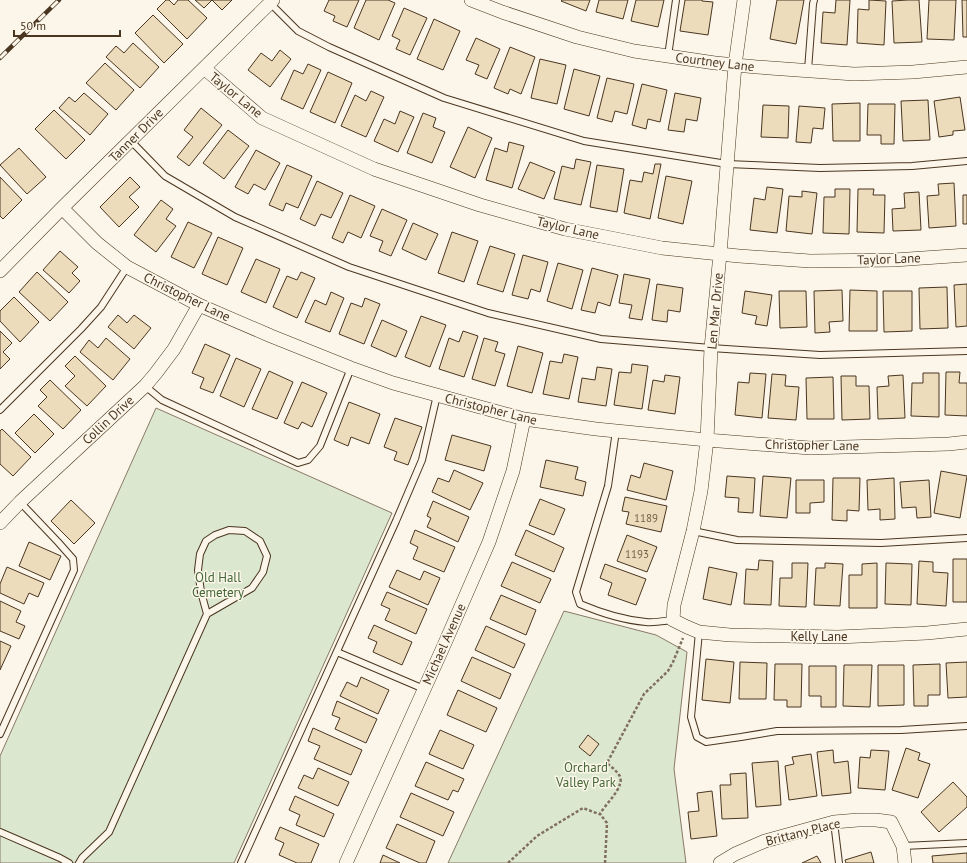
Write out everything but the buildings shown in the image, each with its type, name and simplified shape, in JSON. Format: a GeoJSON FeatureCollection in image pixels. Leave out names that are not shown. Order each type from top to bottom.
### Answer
{"type":"FeatureCollection","features":[{"type":"Feature","properties":{"kind":"street","name":"Courtney Lane"},"geometry":{"type":"LineString","coordinates":[[471,0],[577,37],[634,51],[668,56],[735,65],[854,74],[913,72],[967,67]]}},
{"type":"Feature","properties":{"kind":"street","name":"Len Mar Drive"},"geometry":{"type":"LineString","coordinates":[[673,620],[674,605],[693,531],[701,491],[707,440],[711,348],[735,65],[744,0]]}},
{"type":"Feature","properties":{"kind":"street","name":"Tanner Drive"},"geometry":{"type":"LineString","coordinates":[[0,271],[130,140],[271,2]]}},
{"type":"Feature","properties":{"kind":"street","name":"Taylor Lane"},"geometry":{"type":"LineString","coordinates":[[204,68],[262,118],[374,169],[480,205],[565,229],[662,248],[810,261],[894,260],[967,254]]}},
{"type":"Feature","properties":{"kind":"street","name":"Christopher Lane"},"geometry":{"type":"LineString","coordinates":[[62,208],[97,243],[127,267],[199,305],[271,336],[393,383],[524,419],[596,429],[810,448],[950,444],[967,442]]}},
{"type":"Feature","properties":{"kind":"street","name":"Collin Drive"},"geometry":{"type":"LineString","coordinates":[[0,523],[20,502],[145,386],[174,349],[199,305]]}},
{"type":"Feature","properties":{"kind":"street","name":"Michael Avenue"},"geometry":{"type":"LineString","coordinates":[[346,863],[489,542],[513,471],[524,419]]}},
{"type":"Feature","properties":{"kind":"street","name":"Kelly Lane"},"geometry":{"type":"LineString","coordinates":[[673,620],[693,630],[730,635],[838,638],[927,633],[967,629]]}},
{"type":"Feature","properties":{"kind":"street","name":"Brittany Place"},"geometry":{"type":"LineString","coordinates":[[720,863],[735,854],[765,841],[834,822],[876,820],[890,822],[903,846]]}},
{"type":"Feature","properties":{"kind":"street"},"geometry":{"type":"LineString","coordinates":[[903,846],[905,863]]}},
{"type":"Feature","properties":{"kind":"lane"},"geometry":{"type":"LineString","coordinates":[[668,56],[676,0]]}},
{"type":"Feature","properties":{"kind":"lane"},"geometry":{"type":"LineString","coordinates":[[808,70],[814,0]]}},
{"type":"Feature","properties":{"kind":"lane"},"geometry":{"type":"LineString","coordinates":[[271,2],[298,31],[329,47],[444,98],[584,141],[727,164],[820,168],[912,166],[967,161]]}},
{"type":"Feature","properties":{"kind":"lane"},"geometry":{"type":"LineString","coordinates":[[130,140],[165,176],[235,217],[349,267],[488,313],[601,339],[711,348],[820,355],[967,351]]}},
{"type":"Feature","properties":{"kind":"lane"},"geometry":{"type":"LineString","coordinates":[[0,410],[101,307],[127,267]]}},
{"type":"Feature","properties":{"kind":"lane"},"geometry":{"type":"LineString","coordinates":[[145,386],[162,400],[298,463],[308,460],[320,446],[351,368]]}},
{"type":"Feature","properties":{"kind":"lane"},"geometry":{"type":"LineString","coordinates":[[241,863],[393,528],[422,460],[437,395]]}},
{"type":"Feature","properties":{"kind":"lane"},"geometry":{"type":"LineString","coordinates":[[616,431],[608,486],[576,592],[580,604],[613,617],[647,622],[673,620]]}},
{"type":"Feature","properties":{"kind":"lane"},"geometry":{"type":"LineString","coordinates":[[0,734],[74,570],[73,559],[20,502]]}},
{"type":"Feature","properties":{"kind":"lane"},"geometry":{"type":"LineString","coordinates":[[78,863],[109,832],[207,614],[252,588],[263,572],[268,556],[260,541],[246,532],[229,530],[215,535],[206,542],[200,554],[198,570],[201,592],[207,614]]}},
{"type":"Feature","properties":{"kind":"lane"},"geometry":{"type":"LineString","coordinates":[[693,531],[737,540],[881,543],[967,538]]}},
{"type":"Feature","properties":{"kind":"lane"},"geometry":{"type":"LineString","coordinates":[[693,630],[691,717],[697,737],[706,742],[741,738],[777,731],[901,730],[967,726]]}},
{"type":"Feature","properties":{"kind":"lane"},"geometry":{"type":"LineString","coordinates":[[337,652],[424,690]]}},
{"type":"Feature","properties":{"kind":"lane"},"geometry":{"type":"LineString","coordinates":[[834,822],[839,863]]}},
{"type":"Feature","properties":{"kind":"lane"},"geometry":{"type":"LineString","coordinates":[[0,832],[69,863]]}},
{"type":"Feature","properties":{"kind":"lane"},"geometry":{"type":"LineString","coordinates":[[903,846],[967,843]]}},
{"type":"Feature","properties":{"kind":"path"},"geometry":{"type":"LineString","coordinates":[[600,814],[620,784],[619,775],[614,768],[607,763],[644,694],[668,671],[693,630]]}},
{"type":"Feature","properties":{"kind":"path"},"geometry":{"type":"LineString","coordinates":[[508,863],[537,836],[583,808],[600,814],[607,823],[605,863]]}},
{"type":"Feature","properties":{"kind":"green space","name":"Old Hall Cemetery"},"geometry":{"type":"Polygon","coordinates":[[[156,408],[392,513],[234,863],[0,863],[0,756],[156,408]]]}},
{"type":"Feature","properties":{"kind":"green space","name":"Orchard Valley Park"},"geometry":{"type":"Polygon","coordinates":[[[564,611],[656,635],[687,652],[674,769],[686,863],[448,863],[564,611]]]}},
{"type":"Feature","properties":{"kind":"railway"},"geometry":{"type":"LineString","coordinates":[[0,58],[59,0]]}}]}
